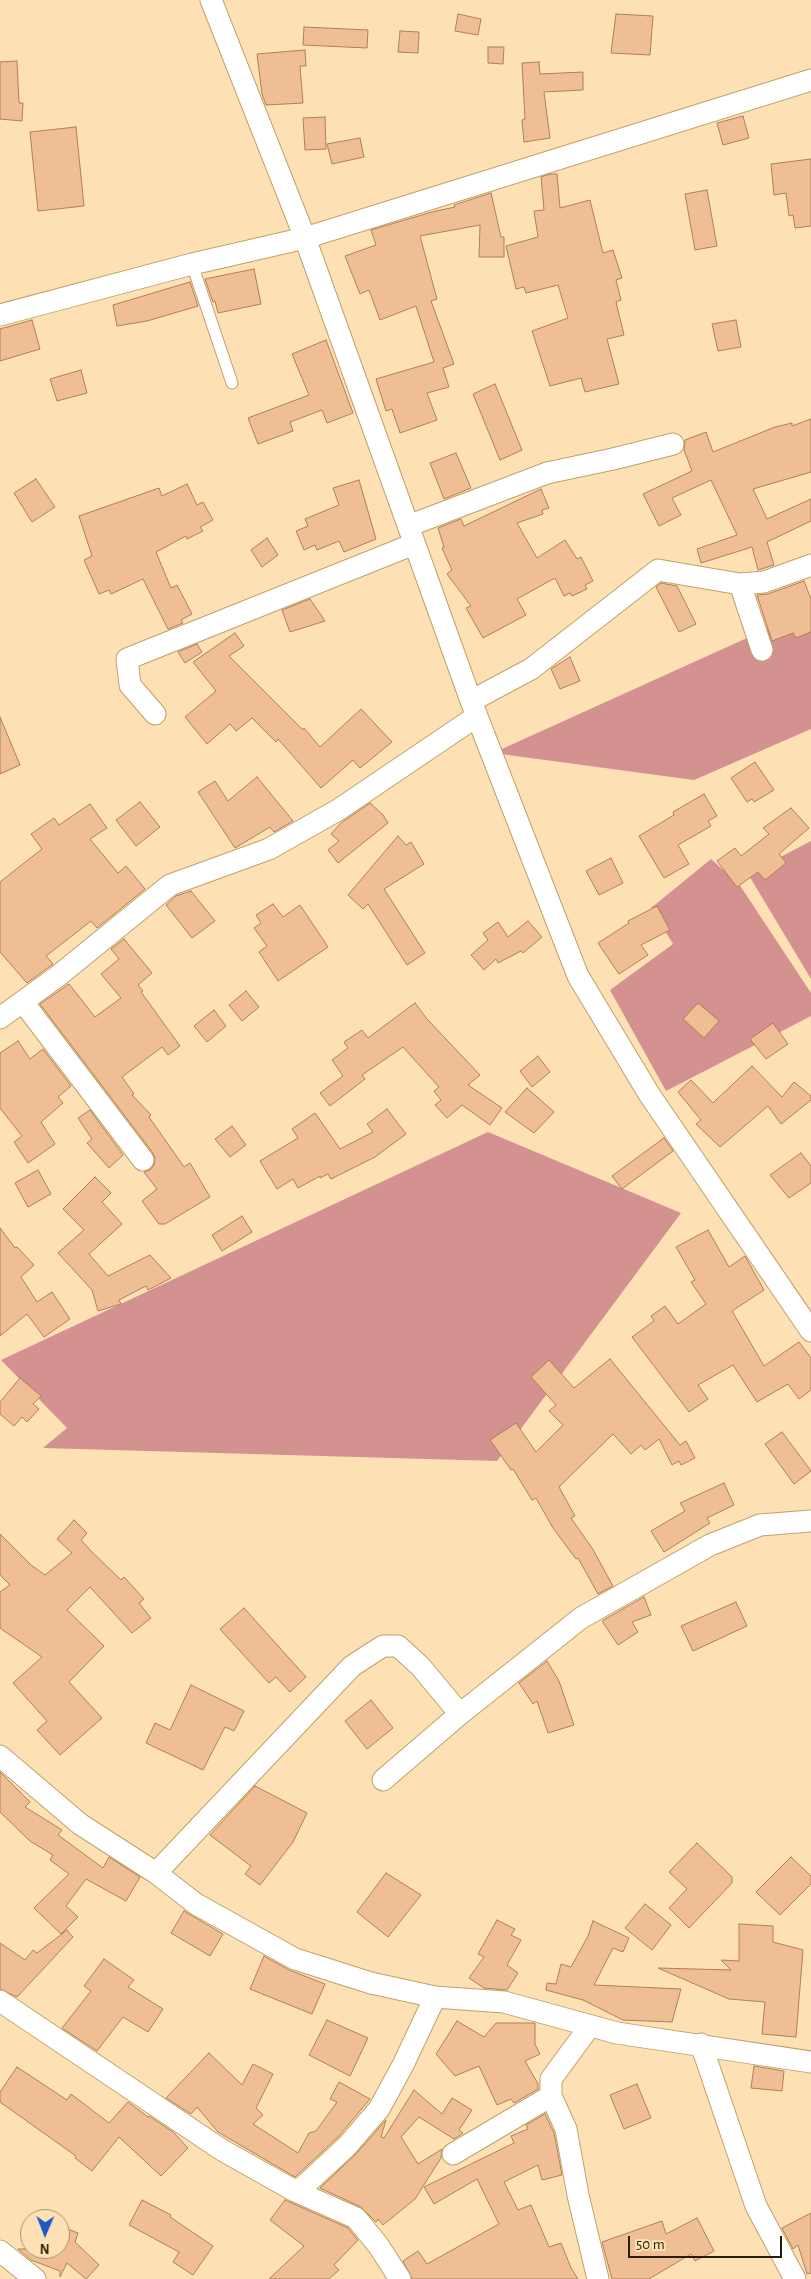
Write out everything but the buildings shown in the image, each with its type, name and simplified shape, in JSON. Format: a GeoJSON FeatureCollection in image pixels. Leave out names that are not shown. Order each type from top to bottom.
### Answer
{"type":"FeatureCollection","features":[{"type":"Feature","properties":{"kind":"street"},"geometry":{"type":"LineString","coordinates":[[211,0],[305,238],[474,708],[578,976],[649,1094],[811,1331]]}},
{"type":"Feature","properties":{"kind":"street"},"geometry":{"type":"LineString","coordinates":[[0,315],[192,264],[305,238],[811,80]]}},
{"type":"Feature","properties":{"kind":"street"},"geometry":{"type":"LineString","coordinates":[[155,714],[130,685],[127,659],[411,535],[547,473],[673,444]]}},
{"type":"Feature","properties":{"kind":"street"},"geometry":{"type":"LineString","coordinates":[[0,1018],[23,1002],[170,885],[269,849],[338,810],[474,708],[532,669],[658,570],[740,584],[764,582],[811,566]]}},
{"type":"Feature","properties":{"kind":"street"},"geometry":{"type":"LineString","coordinates":[[740,584],[762,650]]}},
{"type":"Feature","properties":{"kind":"street"},"geometry":{"type":"LineString","coordinates":[[23,1002],[143,1160]]}},
{"type":"Feature","properties":{"kind":"street"},"geometry":{"type":"LineString","coordinates":[[383,1780],[460,1714],[581,1618],[710,1545],[760,1525],[811,1521]]}},
{"type":"Feature","properties":{"kind":"street"},"geometry":{"type":"LineString","coordinates":[[156,1873],[352,1666],[383,1646],[398,1646],[420,1666],[460,1714]]}},
{"type":"Feature","properties":{"kind":"street"},"geometry":{"type":"LineString","coordinates":[[0,1756],[80,1824],[156,1873],[196,1904],[295,1959],[370,1983],[435,1997],[504,2002],[617,2033],[701,2044],[811,2062]]}},
{"type":"Feature","properties":{"kind":"street"},"geometry":{"type":"LineString","coordinates":[[295,2191],[304,2186],[347,2146],[379,2109],[403,2065],[435,1997]]}},
{"type":"Feature","properties":{"kind":"street"},"geometry":{"type":"LineString","coordinates":[[0,2001],[222,2150],[295,2191],[356,2218],[378,2245],[400,2279]]}},
{"type":"Feature","properties":{"kind":"street"},"geometry":{"type":"LineString","coordinates":[[590,2026],[551,2080],[551,2096],[566,2129],[578,2195],[598,2279]]}},
{"type":"Feature","properties":{"kind":"street"},"geometry":{"type":"LineString","coordinates":[[701,2044],[756,2206],[795,2279]]}},
{"type":"Feature","properties":{"kind":"street"},"geometry":{"type":"LineString","coordinates":[[453,2154],[551,2096]]}},
{"type":"Feature","properties":{"kind":"street"},"geometry":{"type":"LineString","coordinates":[[0,2251],[35,2279]]}},
{"type":"Feature","properties":{"kind":"lane"},"geometry":{"type":"LineString","coordinates":[[192,264],[232,383]]}},
{"type":"Feature","properties":{"kind":"shaded area"},"geometry":{"type":"Polygon","coordinates":[[[811,609],[811,729],[694,780],[493,753],[811,609]]]}},
{"type":"Feature","properties":{"kind":"shaded area"},"geometry":{"type":"Polygon","coordinates":[[[811,841],[811,979],[748,874],[811,841]]]}},
{"type":"Feature","properties":{"kind":"shaded area"},"geometry":{"type":"Polygon","coordinates":[[[711,859],[739,884],[811,993],[811,1016],[666,1091],[610,990],[673,944],[651,908],[711,859]]]}},
{"type":"Feature","properties":{"kind":"shaded area"},"geometry":{"type":"Polygon","coordinates":[[[488,1132],[681,1213],[497,1461],[43,1448],[67,1428],[1,1360],[488,1132]]]}}]}
